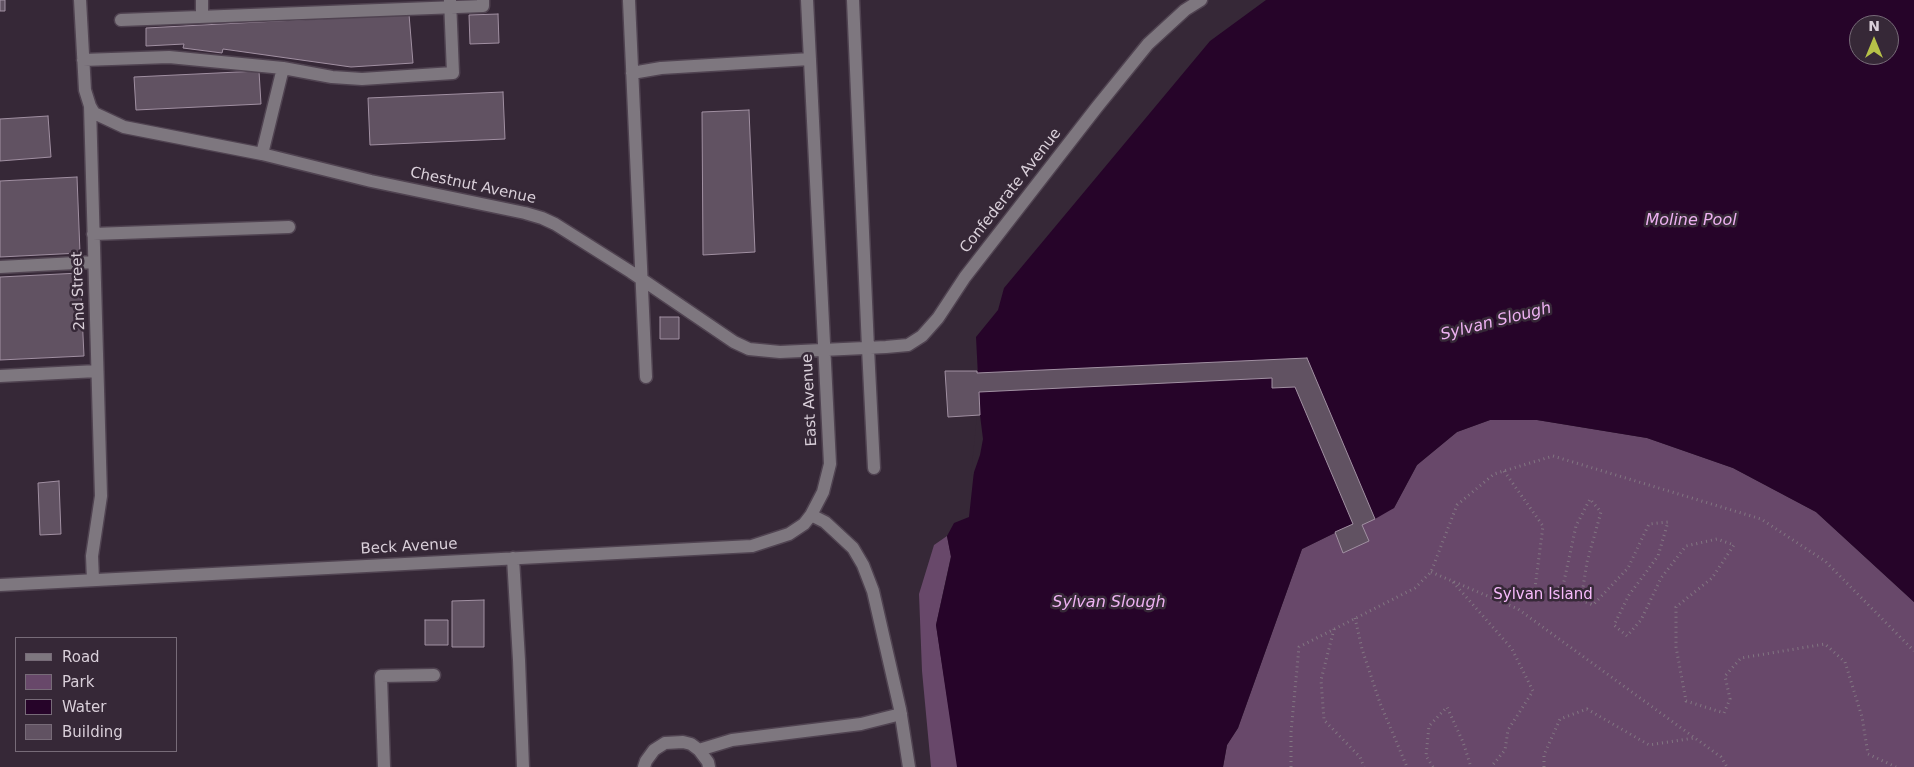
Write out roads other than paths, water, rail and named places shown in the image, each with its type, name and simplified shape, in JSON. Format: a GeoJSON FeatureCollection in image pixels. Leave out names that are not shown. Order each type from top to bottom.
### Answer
{"type":"FeatureCollection","features":[{"type":"Feature","properties":{"kind":"street","name":"2nd Street"},"geometry":{"type":"LineString","coordinates":[[80,0],[85,90],[90,106],[101,496],[92,556],[93,580]]}},
{"type":"Feature","properties":{"kind":"street"},"geometry":{"type":"LineString","coordinates":[[202,0],[202,17]]}},
{"type":"Feature","properties":{"kind":"street"},"geometry":{"type":"LineString","coordinates":[[121,20],[450,4],[483,6],[483,0]]}},
{"type":"Feature","properties":{"kind":"street","name":"East Avenue"},"geometry":{"type":"LineString","coordinates":[[807,0],[830,464],[823,492],[811,515]]}},
{"type":"Feature","properties":{"kind":"street"},"geometry":{"type":"LineString","coordinates":[[853,0],[874,468]]}},
{"type":"Feature","properties":{"kind":"street","name":"Confederate Avenue"},"geometry":{"type":"LineString","coordinates":[[824,349],[908,345],[922,336],[938,318],[965,277],[1148,44],[1185,10],[1201,0]]}},
{"type":"Feature","properties":{"kind":"street"},"geometry":{"type":"LineString","coordinates":[[628,1],[646,377]]}},
{"type":"Feature","properties":{"kind":"street"},"geometry":{"type":"LineString","coordinates":[[84,60],[169,57],[283,68],[332,77],[362,79],[453,73],[450,4]]}},
{"type":"Feature","properties":{"kind":"street"},"geometry":{"type":"LineString","coordinates":[[632,73],[661,68],[810,59]]}},
{"type":"Feature","properties":{"kind":"street"},"geometry":{"type":"LineString","coordinates":[[262,154],[283,68]]}},
{"type":"Feature","properties":{"kind":"street","name":"Chestnut Avenue"},"geometry":{"type":"LineString","coordinates":[[90,106],[94,113],[124,127],[262,154],[371,181],[542,218],[555,224],[642,280],[734,342],[750,349],[780,352],[824,349]]}},
{"type":"Feature","properties":{"kind":"street"},"geometry":{"type":"LineString","coordinates":[[93,234],[289,227]]}},
{"type":"Feature","properties":{"kind":"street"},"geometry":{"type":"LineString","coordinates":[[0,267],[94,262]]}},
{"type":"Feature","properties":{"kind":"street"},"geometry":{"type":"LineString","coordinates":[[0,376],[97,371]]}},
{"type":"Feature","properties":{"kind":"street"},"geometry":{"type":"LineString","coordinates":[[811,515],[825,522],[838,534],[852,548],[864,565],[873,591],[901,714],[909,767]]}},
{"type":"Feature","properties":{"kind":"street","name":"Beck Avenue"},"geometry":{"type":"LineString","coordinates":[[0,585],[752,546],[789,534],[804,524],[811,515]]}},
{"type":"Feature","properties":{"kind":"street"},"geometry":{"type":"LineString","coordinates":[[513,558],[523,767]]}},
{"type":"Feature","properties":{"kind":"street"},"geometry":{"type":"LineString","coordinates":[[384,767],[381,676],[434,675]]}},
{"type":"Feature","properties":{"kind":"street"},"geometry":{"type":"LineString","coordinates":[[699,750],[732,740],[861,724],[901,714]]}},
{"type":"Feature","properties":{"kind":"street"},"geometry":{"type":"LineString","coordinates":[[644,767],[654,750],[665,743],[683,742],[692,744],[699,750],[708,762],[709,767]]}},
{"type":"Feature","properties":{"kind":"water","name":"Moline Pool"},"geometry":{"type":"Polygon","coordinates":[[[1266,0],[1914,0],[1914,602],[1816,512],[1733,468],[1647,438],[1537,420],[1490,420],[1457,432],[1417,465],[1394,508],[1375,519],[1353,524],[1302,549],[1238,728],[1227,745],[1223,767],[957,767],[936,625],[951,557],[947,536],[954,523],[969,517],[980,415],[976,337],[998,310],[1004,288],[1210,41],[1266,0]]]}},
{"type":"Feature","properties":{"kind":"water label","name":"Sylvan Slough"},"geometry":{"type":"Point","coordinates":[1496,322]}},
{"type":"Feature","properties":{"kind":"water label","name":"Sylvan Slough"},"geometry":{"type":"Point","coordinates":[1109,603]}},
{"type":"Feature","properties":{"kind":"park label","name":"Sylvan Island"},"geometry":{"type":"Point","coordinates":[1543,595]}}]}
